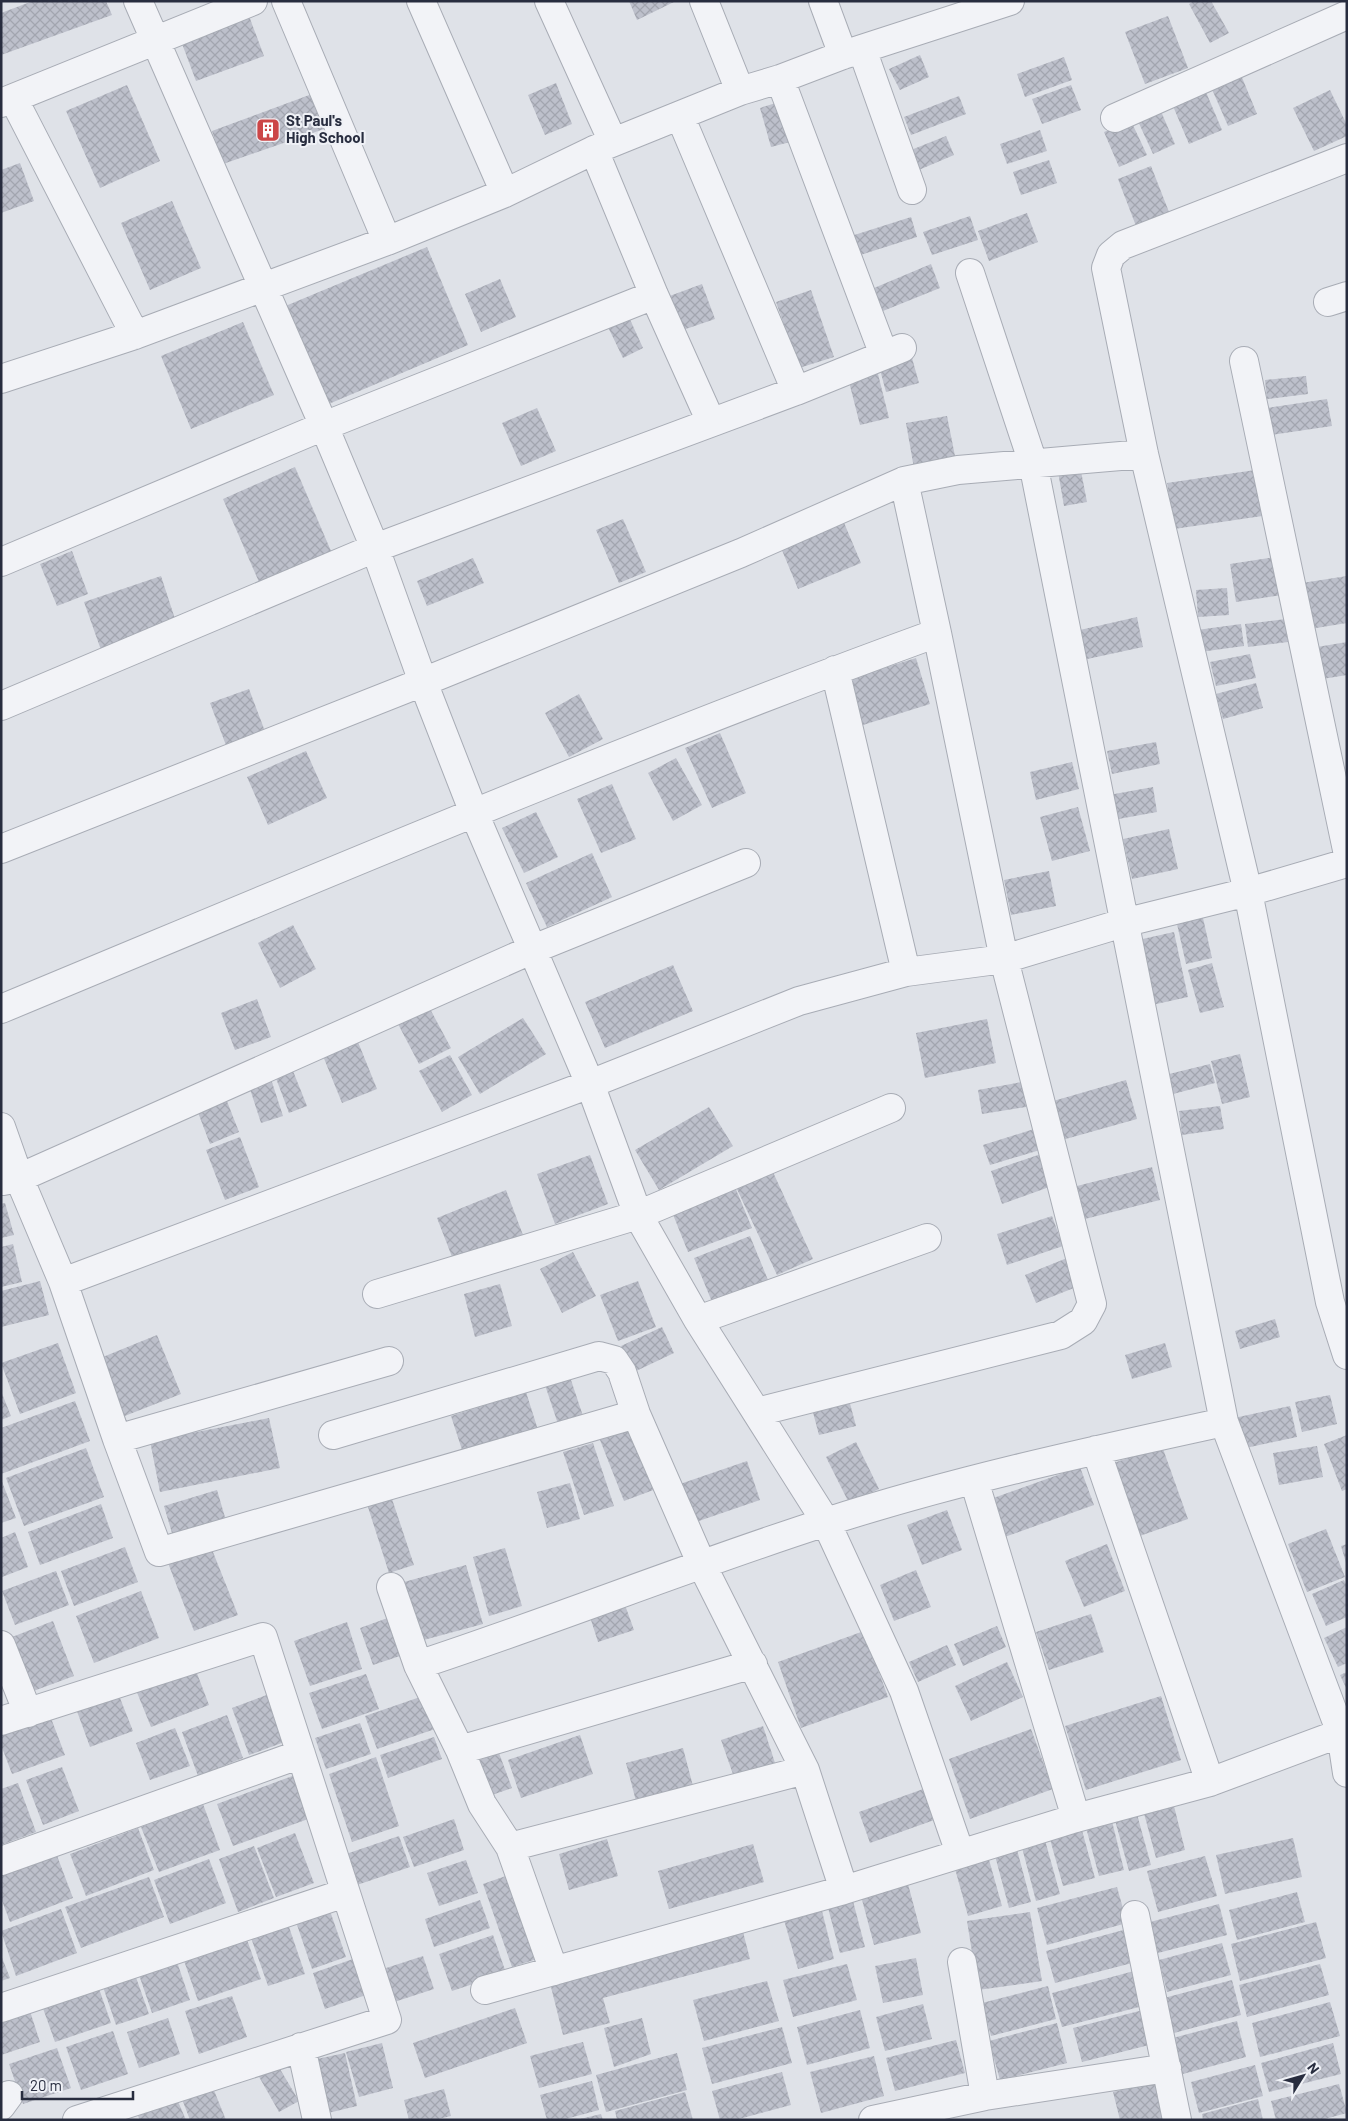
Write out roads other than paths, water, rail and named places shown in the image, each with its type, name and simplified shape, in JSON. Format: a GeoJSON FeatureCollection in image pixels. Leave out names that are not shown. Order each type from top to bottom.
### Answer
{"type":"FeatureCollection","features":[{"type":"Feature","properties":{"kind":"street"},"geometry":{"type":"LineString","coordinates":[[138,1],[324,426],[375,548],[423,682],[474,813],[531,950],[590,1084],[638,1215],[698,1320],[826,1522],[904,1692],[960,1853]]}},
{"type":"Feature","properties":{"kind":"street"},"geometry":{"type":"LineString","coordinates":[[135,335],[7,101],[253,1]]}},
{"type":"Feature","properties":{"kind":"street"},"geometry":{"type":"LineString","coordinates":[[286,1],[387,241]]}},
{"type":"Feature","properties":{"kind":"street"},"geometry":{"type":"LineString","coordinates":[[420,1],[504,193]]}},
{"type":"Feature","properties":{"kind":"street"},"geometry":{"type":"LineString","coordinates":[[549,1],[603,146],[654,294],[711,422]]}},
{"type":"Feature","properties":{"kind":"street"},"geometry":{"type":"LineString","coordinates":[[704,1],[740,91]]}},
{"type":"Feature","properties":{"kind":"street"},"geometry":{"type":"LineString","coordinates":[[823,1],[852,52],[912,190]]}},
{"type":"Feature","properties":{"kind":"street"},"geometry":{"type":"LineString","coordinates":[[1,379],[135,335],[387,241],[504,193],[603,146],[740,91],[780,79],[852,52],[1010,1]]}},
{"type":"Feature","properties":{"kind":"street"},"geometry":{"type":"LineString","coordinates":[[1115,118],[1347,14]]}},
{"type":"Feature","properties":{"kind":"street"},"geometry":{"type":"LineString","coordinates":[[1,706],[375,548],[796,391],[893,352],[780,79]]}},
{"type":"Feature","properties":{"kind":"street"},"geometry":{"type":"LineString","coordinates":[[680,116],[796,391]]}},
{"type":"Feature","properties":{"kind":"street"},"geometry":{"type":"LineString","coordinates":[[1347,158],[1123,245],[1111,255],[1106,268],[1144,454],[1248,892],[1330,1302],[1347,1355]]}},
{"type":"Feature","properties":{"kind":"street"},"geometry":{"type":"LineString","coordinates":[[970,273],[1032,463],[1224,1422],[1341,1733],[1347,1773]]}},
{"type":"Feature","properties":{"kind":"street"},"geometry":{"type":"LineString","coordinates":[[1,562],[324,426],[654,294]]}},
{"type":"Feature","properties":{"kind":"street"},"geometry":{"type":"LineString","coordinates":[[1244,361],[1347,850]]}},
{"type":"Feature","properties":{"kind":"street"},"geometry":{"type":"LineString","coordinates":[[1,848],[423,682],[741,553],[904,481],[958,470],[1144,454]]}},
{"type":"Feature","properties":{"kind":"street"},"geometry":{"type":"LineString","coordinates":[[758,1412],[1061,1335],[1083,1321],[1092,1304],[1004,959],[904,481]]}},
{"type":"Feature","properties":{"kind":"street"},"geometry":{"type":"LineString","coordinates":[[1,1010],[474,813],[835,670],[937,632]]}},
{"type":"Feature","properties":{"kind":"street"},"geometry":{"type":"LineString","coordinates":[[835,670],[906,972]]}},
{"type":"Feature","properties":{"kind":"street"},"geometry":{"type":"LineString","coordinates":[[10,1180],[531,950],[746,863]]}},
{"type":"Feature","properties":{"kind":"street"},"geometry":{"type":"LineString","coordinates":[[63,1282],[590,1084],[799,1000],[906,972],[1004,959],[1123,923],[1248,892],[1347,863]]}},
{"type":"Feature","properties":{"kind":"street"},"geometry":{"type":"LineString","coordinates":[[377,1294],[638,1215],[891,1108]]}},
{"type":"Feature","properties":{"kind":"street"},"geometry":{"type":"LineString","coordinates":[[1,1127],[10,1180],[63,1282],[117,1439],[159,1552],[636,1414]]}},
{"type":"Feature","properties":{"kind":"street"},"geometry":{"type":"LineString","coordinates":[[698,1320],[927,1238]]}},
{"type":"Feature","properties":{"kind":"street"},"geometry":{"type":"LineString","coordinates":[[333,1436],[599,1356],[614,1360],[622,1372],[636,1414],[702,1565],[805,1770],[844,1890]]}},
{"type":"Feature","properties":{"kind":"street"},"geometry":{"type":"LineString","coordinates":[[117,1439],[389,1361]]}},
{"type":"Feature","properties":{"kind":"street"},"geometry":{"type":"LineString","coordinates":[[418,1666],[826,1522],[974,1480],[1096,1450],[1224,1422]]}},
{"type":"Feature","properties":{"kind":"street"},"geometry":{"type":"LineString","coordinates":[[1096,1450],[1210,1782]]}},
{"type":"Feature","properties":{"kind":"street"},"geometry":{"type":"LineString","coordinates":[[974,1480],[1076,1818]]}},
{"type":"Feature","properties":{"kind":"street"},"geometry":{"type":"LineString","coordinates":[[391,1587],[418,1666],[460,1750],[482,1804],[510,1847],[554,1971]]}},
{"type":"Feature","properties":{"kind":"street"},"geometry":{"type":"LineString","coordinates":[[1,1721],[263,1638],[387,2020],[77,2120]]}},
{"type":"Feature","properties":{"kind":"street"},"geometry":{"type":"LineString","coordinates":[[1,1645],[28,1713]]}},
{"type":"Feature","properties":{"kind":"street"},"geometry":{"type":"LineString","coordinates":[[460,1750],[752,1664]]}},
{"type":"Feature","properties":{"kind":"street"},"geometry":{"type":"LineString","coordinates":[[485,1990],[844,1890],[1076,1818],[1210,1782],[1341,1733]]}},
{"type":"Feature","properties":{"kind":"street"},"geometry":{"type":"LineString","coordinates":[[1,1861],[301,1754]]}},
{"type":"Feature","properties":{"kind":"street"},"geometry":{"type":"LineString","coordinates":[[510,1847],[805,1770]]}},
{"type":"Feature","properties":{"kind":"street"},"geometry":{"type":"LineString","coordinates":[[1,2008],[346,1893]]}},
{"type":"Feature","properties":{"kind":"street"},"geometry":{"type":"LineString","coordinates":[[1135,1915],[1178,2120]]}},
{"type":"Feature","properties":{"kind":"street"},"geometry":{"type":"LineString","coordinates":[[962,1962],[985,2096]]}},
{"type":"Feature","properties":{"kind":"street"},"geometry":{"type":"LineString","coordinates":[[301,2047],[317,2120]]}},
{"type":"Feature","properties":{"kind":"street"},"geometry":{"type":"LineString","coordinates":[[873,2120],[985,2096],[1167,2068]]}},
{"type":"Feature","properties":{"kind":"place","name":"St Paul's High School"},"geometry":{"type":"Point","coordinates":[268,130]}}]}
